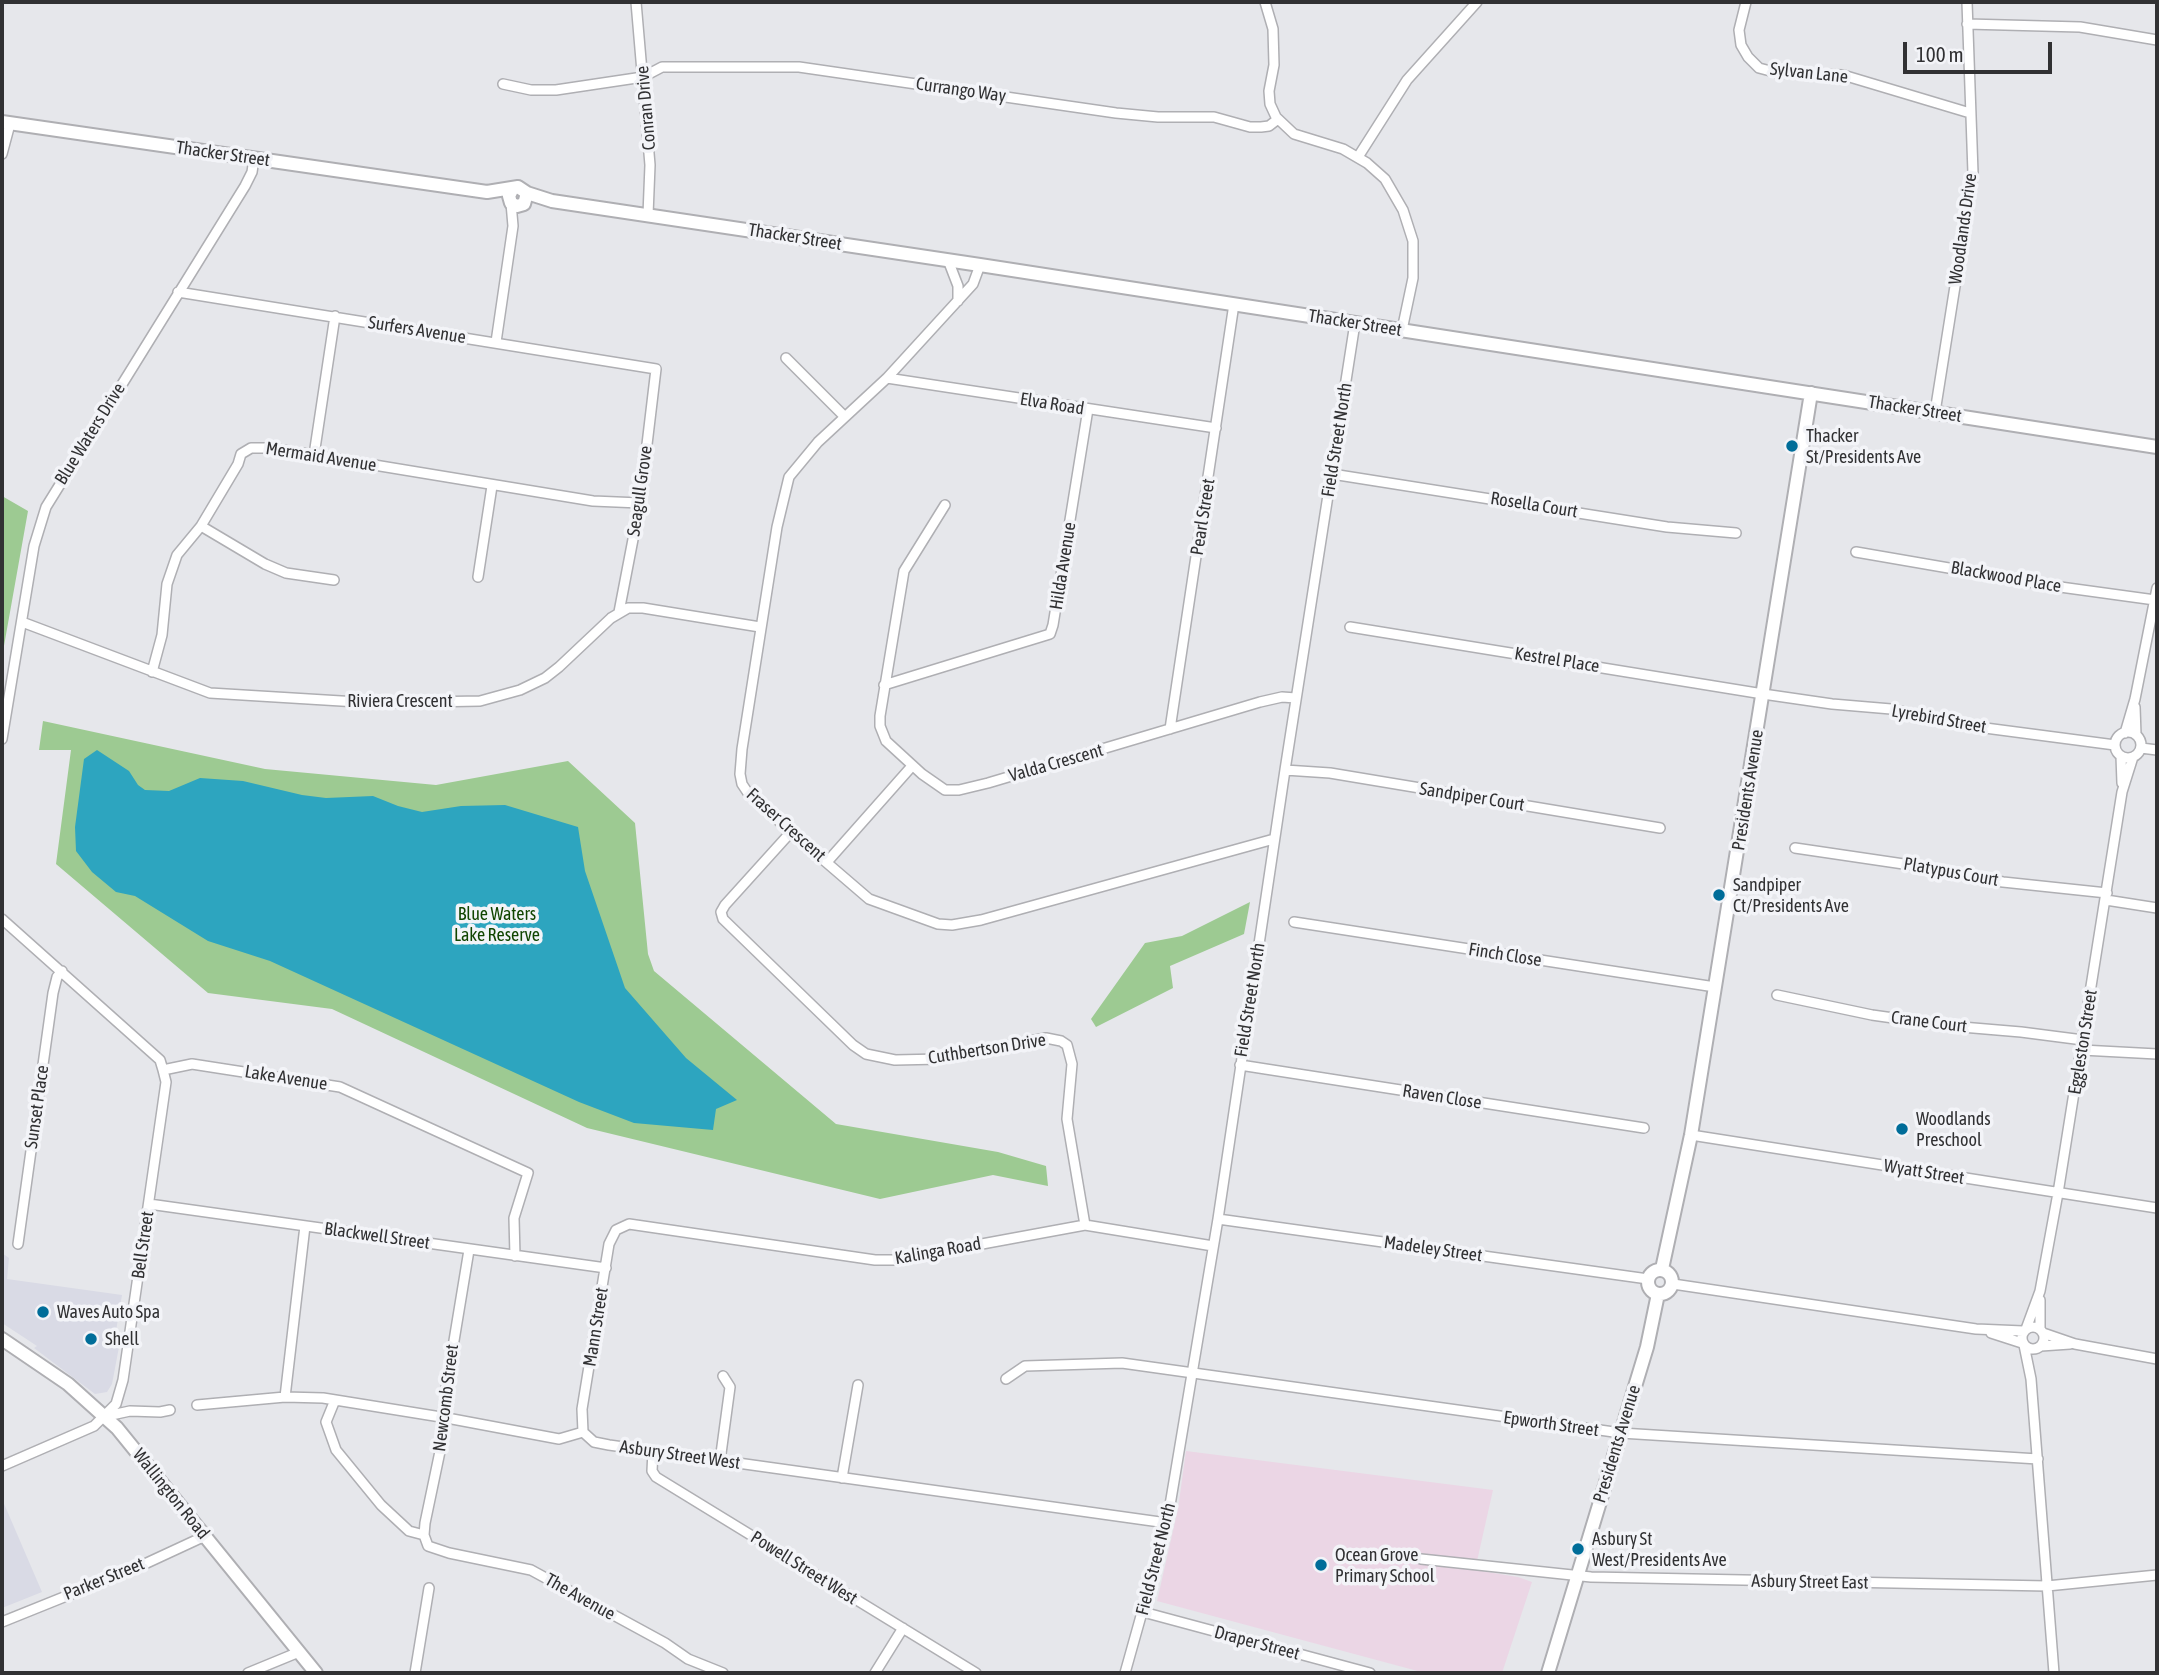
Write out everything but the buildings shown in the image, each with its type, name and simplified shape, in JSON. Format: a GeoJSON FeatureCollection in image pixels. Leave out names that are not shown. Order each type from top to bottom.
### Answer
{"type":"FeatureCollection","features":[{"type":"Feature","properties":{"kind":"street","name":"Conran Drive"},"geometry":{"type":"LineString","coordinates":[[636,2],[650,164],[648,215]]}},
{"type":"Feature","properties":{"kind":"street"},"geometry":{"type":"LineString","coordinates":[[1265,2],[1273,29],[1275,50],[1269,91],[1270,104],[1278,119],[1294,134],[1358,156],[1385,179],[1403,210],[1413,241],[1413,278],[1402,330]]}},
{"type":"Feature","properties":{"kind":"street"},"geometry":{"type":"LineString","coordinates":[[1358,156],[1407,80],[1477,2]]}},
{"type":"Feature","properties":{"kind":"street","name":"Sylvan Lane"},"geometry":{"type":"LineString","coordinates":[[1746,2],[1739,30],[1741,45],[1759,68],[1778,73],[1843,75],[1970,113]]}},
{"type":"Feature","properties":{"kind":"street","name":"Woodlands Drive"},"geometry":{"type":"LineString","coordinates":[[1935,412],[1973,173],[1967,2]]}},
{"type":"Feature","properties":{"kind":"street"},"geometry":{"type":"LineString","coordinates":[[1968,24],[2080,27],[2157,40]]}},
{"type":"Feature","properties":{"kind":"street","name":"Currango Way"},"geometry":{"type":"LineString","coordinates":[[503,84],[531,90],[556,90],[643,76],[662,67],[799,67],[1116,113],[1158,117],[1213,117],[1250,127],[1269,126],[1278,119]]}},
{"type":"Feature","properties":{"kind":"street"},"geometry":{"type":"LineString","coordinates":[[2,154],[6,123]]}},
{"type":"Feature","properties":{"kind":"street","name":"Thacker Street"},"geometry":{"type":"LineString","coordinates":[[6,123],[948,260],[2157,447]]}},
{"type":"Feature","properties":{"kind":"street","name":"Blue Waters Drive"},"geometry":{"type":"LineString","coordinates":[[2,739],[37,534],[46,508],[249,179],[254,159]]}},
{"type":"Feature","properties":{"kind":"street"},"geometry":{"type":"LineString","coordinates":[[496,342],[518,199]]}},
{"type":"Feature","properties":{"kind":"street"},"geometry":{"type":"LineString","coordinates":[[948,260],[958,286],[958,301]]}},
{"type":"Feature","properties":{"kind":"street","name":"Fraser Crescent"},"geometry":{"type":"LineString","coordinates":[[980,265],[973,284],[958,301],[887,378],[844,416],[795,467],[789,477],[780,508],[760,627],[742,749],[742,784],[748,793],[791,832],[869,899],[924,920],[952,925],[981,920],[1274,839]]}},
{"type":"Feature","properties":{"kind":"street","name":"Surfers Avenue"},"geometry":{"type":"LineString","coordinates":[[178,292],[656,369]]}},
{"type":"Feature","properties":{"kind":"street","name":"Pearl Street"},"geometry":{"type":"LineString","coordinates":[[1170,729],[1234,304]]}},
{"type":"Feature","properties":{"kind":"street"},"geometry":{"type":"LineString","coordinates":[[314,455],[335,316]]}},
{"type":"Feature","properties":{"kind":"street","name":"Field Street North"},"geometry":{"type":"LineString","coordinates":[[1125,1673],[1167,1523],[1218,1219],[1355,323]]}},
{"type":"Feature","properties":{"kind":"street"},"geometry":{"type":"LineString","coordinates":[[786,358],[844,416]]}},
{"type":"Feature","properties":{"kind":"street","name":"Seagull Grove"},"geometry":{"type":"LineString","coordinates":[[620,612],[640,503],[656,369]]}},
{"type":"Feature","properties":{"kind":"street","name":"Elva Road"},"geometry":{"type":"LineString","coordinates":[[887,378],[1216,428]]}},
{"type":"Feature","properties":{"kind":"street","name":"Presidents Avenue"},"geometry":{"type":"LineString","coordinates":[[1662,1269],[1691,1135],[1811,393]]}},
{"type":"Feature","properties":{"kind":"street","name":"Hilda Avenue"},"geometry":{"type":"LineString","coordinates":[[884,685],[1050,634],[1088,409]]}},
{"type":"Feature","properties":{"kind":"street","name":"Mermaid Avenue"},"geometry":{"type":"LineString","coordinates":[[152,672],[162,635],[167,584],[177,555],[201,526],[238,464],[241,454],[251,448],[314,455],[492,486],[593,500],[640,503]]}},
{"type":"Feature","properties":{"kind":"street","name":"Rosella Court"},"geometry":{"type":"LineString","coordinates":[[1332,474],[1667,527],[1736,533]]}},
{"type":"Feature","properties":{"kind":"street"},"geometry":{"type":"LineString","coordinates":[[478,577],[492,486]]}},
{"type":"Feature","properties":{"kind":"street","name":"Valda Crescent"},"geometry":{"type":"LineString","coordinates":[[945,505],[904,571],[880,716],[882,734],[886,741],[912,766],[945,790],[959,790],[1272,699],[1296,698]]}},
{"type":"Feature","properties":{"kind":"street"},"geometry":{"type":"LineString","coordinates":[[201,526],[276,569],[334,580]]}},
{"type":"Feature","properties":{"kind":"street","name":"Blackwood Place"},"geometry":{"type":"LineString","coordinates":[[1856,552],[2156,605]]}},
{"type":"Feature","properties":{"kind":"street"},"geometry":{"type":"LineString","coordinates":[[2135,699],[2136,735],[2141,748],[2133,757],[2121,756],[2115,745],[2116,740],[2124,733],[2135,699],[2156,605],[2157,588]]}},
{"type":"Feature","properties":{"kind":"street"},"geometry":{"type":"LineString","coordinates":[[620,612],[628,608],[643,608],[760,627]]}},
{"type":"Feature","properties":{"kind":"street","name":"Riviera Crescent"},"geometry":{"type":"LineString","coordinates":[[22,622],[210,693],[374,703],[480,701],[520,690],[545,678],[620,612]]}},
{"type":"Feature","properties":{"kind":"street","name":"Kestrel Place"},"geometry":{"type":"LineString","coordinates":[[1350,627],[1763,694]]}},
{"type":"Feature","properties":{"kind":"street","name":"Lyrebird Street"},"geometry":{"type":"LineString","coordinates":[[1763,694],[1891,709],[1969,726],[2115,745]]}},
{"type":"Feature","properties":{"kind":"street"},"geometry":{"type":"LineString","coordinates":[[2124,733],[2136,735]]}},
{"type":"Feature","properties":{"kind":"street"},"geometry":{"type":"LineString","coordinates":[[2141,748],[2157,750]]}},
{"type":"Feature","properties":{"kind":"street","name":"Eggleston Street"},"geometry":{"type":"LineString","coordinates":[[2121,756],[2122,792]]}},
{"type":"Feature","properties":{"kind":"street","name":"Eggleston Street"},"geometry":{"type":"LineString","coordinates":[[2025,1330],[2040,1291],[2107,897],[2122,792],[2133,757]]}},
{"type":"Feature","properties":{"kind":"street"},"geometry":{"type":"LineString","coordinates":[[827,862],[912,766]]}},
{"type":"Feature","properties":{"kind":"street","name":"Sandpiper Court"},"geometry":{"type":"LineString","coordinates":[[1285,770],[1330,773],[1660,828]]}},
{"type":"Feature","properties":{"kind":"street","name":"Cuthbertson Drive"},"geometry":{"type":"LineString","coordinates":[[791,832],[725,905],[721,912],[729,928],[853,1045],[866,1054],[895,1060],[940,1059],[1046,1038],[1067,1045],[1072,1065],[1067,1119],[1085,1225]]}},
{"type":"Feature","properties":{"kind":"street","name":"Platypus Court"},"geometry":{"type":"LineString","coordinates":[[1795,848],[2107,897],[2157,908]]}},
{"type":"Feature","properties":{"kind":"street"},"geometry":{"type":"LineString","coordinates":[[2,919],[160,1060],[163,1070]]}},
{"type":"Feature","properties":{"kind":"street","name":"Finch Close"},"geometry":{"type":"LineString","coordinates":[[1294,922],[1716,987]]}},
{"type":"Feature","properties":{"kind":"street","name":"Sunset Place"},"geometry":{"type":"LineString","coordinates":[[18,1244],[53,993],[57,977],[62,971]]}},
{"type":"Feature","properties":{"kind":"street","name":"Crane Court"},"geometry":{"type":"LineString","coordinates":[[1777,995],[1872,1015],[2021,1032],[2082,1045],[2157,1054]]}},
{"type":"Feature","properties":{"kind":"street","name":"Lake Avenue"},"geometry":{"type":"LineString","coordinates":[[163,1070],[192,1064],[340,1087],[528,1174],[514,1219],[515,1256]]}},
{"type":"Feature","properties":{"kind":"street","name":"Raven Close"},"geometry":{"type":"LineString","coordinates":[[1240,1065],[1644,1128]]}},
{"type":"Feature","properties":{"kind":"street","name":"Bell Street"},"geometry":{"type":"LineString","coordinates":[[105,1416],[116,1404],[123,1380],[165,1090],[163,1070]]}},
{"type":"Feature","properties":{"kind":"street","name":"Wyatt Street"},"geometry":{"type":"LineString","coordinates":[[1691,1135],[2157,1208]]}},
{"type":"Feature","properties":{"kind":"street","name":"Blackwell Street"},"geometry":{"type":"LineString","coordinates":[[149,1204],[606,1268]]}},
{"type":"Feature","properties":{"kind":"street","name":"Madeley Street"},"geometry":{"type":"LineString","coordinates":[[1218,1219],[1648,1279]]}},
{"type":"Feature","properties":{"kind":"street","name":"Kalinga Road"},"geometry":{"type":"LineString","coordinates":[[621,1227],[638,1224],[865,1258],[895,1260],[1085,1225],[1213,1246]]}},
{"type":"Feature","properties":{"kind":"street"},"geometry":{"type":"LineString","coordinates":[[285,1397],[306,1226]]}},
{"type":"Feature","properties":{"kind":"street","name":"Mann Street"},"geometry":{"type":"LineString","coordinates":[[583,1432],[582,1409],[611,1236],[621,1227]]}},
{"type":"Feature","properties":{"kind":"street","name":"Newcomb Street"},"geometry":{"type":"LineString","coordinates":[[424,1535],[447,1418],[445,1395],[469,1250]]}},
{"type":"Feature","properties":{"kind":"street"},"geometry":{"type":"LineString","coordinates":[[1662,1269],[1670,1275],[1672,1284],[1668,1292],[1658,1294],[1650,1289],[1648,1279],[1653,1271],[1662,1269]]}},
{"type":"Feature","properties":{"kind":"street"},"geometry":{"type":"LineString","coordinates":[[1672,1284],[1976,1329],[2025,1330],[2033,1327],[2075,1344],[2157,1359]]}},
{"type":"Feature","properties":{"kind":"street","name":"Eggleston Street"},"geometry":{"type":"LineString","coordinates":[[2040,1291],[2041,1331]]}},
{"type":"Feature","properties":{"kind":"street","name":"Presidents Avenue"},"geometry":{"type":"LineString","coordinates":[[1548,1673],[1647,1347],[1658,1294]]}},
{"type":"Feature","properties":{"kind":"street"},"geometry":{"type":"LineString","coordinates":[[1976,1329],[2032,1349],[2075,1344]]}},
{"type":"Feature","properties":{"kind":"street"},"geometry":{"type":"LineString","coordinates":[[2025,1330],[2023,1344],[2031,1379],[2054,1673]]}},
{"type":"Feature","properties":{"kind":"street"},"geometry":{"type":"LineString","coordinates":[[2031,1379],[2039,1347],[2044,1340],[2041,1331]]}},
{"type":"Feature","properties":{"kind":"street","name":"Wallington Road"},"geometry":{"type":"LineString","coordinates":[[2,1339],[68,1384],[105,1416],[316,1673]]}},
{"type":"Feature","properties":{"kind":"street","name":"Epworth Street"},"geometry":{"type":"LineString","coordinates":[[1006,1379],[1025,1366],[1122,1363],[1621,1433],[2038,1459]]}},
{"type":"Feature","properties":{"kind":"street"},"geometry":{"type":"LineString","coordinates":[[720,1461],[730,1387],[723,1376]]}},
{"type":"Feature","properties":{"kind":"street"},"geometry":{"type":"LineString","coordinates":[[842,1478],[859,1385]]}},
{"type":"Feature","properties":{"kind":"street"},"geometry":{"type":"LineString","coordinates":[[197,1405],[285,1397],[335,1400],[559,1439],[583,1432]]}},
{"type":"Feature","properties":{"kind":"street"},"geometry":{"type":"LineString","coordinates":[[335,1400],[326,1422],[336,1450],[381,1504],[409,1531],[424,1535]]}},
{"type":"Feature","properties":{"kind":"street"},"geometry":{"type":"LineString","coordinates":[[2,1466],[86,1430],[105,1416],[130,1411],[170,1410]]}},
{"type":"Feature","properties":{"kind":"street","name":"Asbury Street West"},"geometry":{"type":"LineString","coordinates":[[583,1432],[594,1442],[1167,1523]]}},
{"type":"Feature","properties":{"kind":"street","name":"Powell Street West"},"geometry":{"type":"LineString","coordinates":[[653,1451],[652,1471],[656,1477],[976,1673]]}},
{"type":"Feature","properties":{"kind":"street","name":"The Avenue"},"geometry":{"type":"LineString","coordinates":[[424,1535],[429,1546],[449,1553],[531,1570],[665,1643],[688,1659],[723,1673]]}},
{"type":"Feature","properties":{"kind":"street","name":"Parker Street"},"geometry":{"type":"LineString","coordinates":[[2,1622],[136,1568],[205,1536]]}},
{"type":"Feature","properties":{"kind":"street","name":"Asbury Street East"},"geometry":{"type":"LineString","coordinates":[[1422,1559],[1576,1577],[2047,1586],[2157,1575]]}},
{"type":"Feature","properties":{"kind":"street"},"geometry":{"type":"LineString","coordinates":[[415,1673],[429,1588]]}},
{"type":"Feature","properties":{"kind":"street","name":"Draper Street"},"geometry":{"type":"LineString","coordinates":[[1143,1612],[1370,1673]]}},
{"type":"Feature","properties":{"kind":"street"},"geometry":{"type":"LineString","coordinates":[[875,1673],[903,1629]]}},
{"type":"Feature","properties":{"kind":"street"},"geometry":{"type":"LineString","coordinates":[[248,1673],[299,1652]]}},
{"type":"Feature","properties":{"kind":"shaded area"},"geometry":{"type":"Polygon","coordinates":[[[2,1253],[9,1258],[7,1279],[122,1295],[114,1343],[119,1347],[112,1384],[107,1392],[95,1394],[34,1348],[37,1346],[2,1323],[2,1253]]]}},
{"type":"Feature","properties":{"kind":"shaded area","name":"Ocean Grove Primary School"},"geometry":{"type":"Polygon","coordinates":[[[1186,1451],[1493,1490],[1475,1570],[1532,1582],[1502,1673],[1425,1673],[1157,1601],[1178,1509],[1186,1451]]]}},
{"type":"Feature","properties":{"kind":"shaded area"},"geometry":{"type":"Polygon","coordinates":[[[2,1499],[42,1592],[2,1608],[2,1499]]]}},
{"type":"Feature","properties":{"kind":"green space"},"geometry":{"type":"Polygon","coordinates":[[[2,496],[28,511],[2,657],[2,496]]]}},
{"type":"Feature","properties":{"kind":"green space","name":"Blue Waters Lake Reserve"},"geometry":{"type":"Polygon","coordinates":[[[43,721],[265,769],[436,785],[568,761],[635,823],[648,954],[654,971],[836,1124],[998,1152],[1046,1166],[1048,1186],[993,1175],[880,1199],[587,1128],[332,1009],[208,993],[56,864],[71,750],[39,750],[43,721]]]}},
{"type":"Feature","properties":{"kind":"green space"},"geometry":{"type":"Polygon","coordinates":[[[1250,902],[1244,934],[1170,966],[1173,988],[1096,1027],[1091,1019],[1145,943],[1182,936],[1250,902]]]}},
{"type":"Feature","properties":{"kind":"water","name":"Blue Waters Lake Reserve"},"geometry":{"type":"Polygon","coordinates":[[[97,750],[129,771],[138,785],[145,790],[169,791],[200,778],[243,781],[326,798],[373,796],[422,812],[461,806],[505,805],[578,827],[585,871],[625,988],[686,1058],[737,1100],[716,1109],[713,1130],[634,1123],[579,1102],[270,961],[208,941],[135,896],[116,892],[92,872],[76,851],[75,827],[84,759],[97,750]]]}},
{"type":"Feature","properties":{"kind":"place","name":"Thacker St/Presidents Ave"},"geometry":{"type":"Point","coordinates":[1792,446]}},
{"type":"Feature","properties":{"kind":"place","name":"Sandpiper Ct/Presidents Ave"},"geometry":{"type":"Point","coordinates":[1719,895]}},
{"type":"Feature","properties":{"kind":"place","name":"Woodlands Preschool"},"geometry":{"type":"Point","coordinates":[1902,1129]}},
{"type":"Feature","properties":{"kind":"place","name":"Waves Auto Spa"},"geometry":{"type":"Point","coordinates":[43,1312]}},
{"type":"Feature","properties":{"kind":"place","name":"Shell"},"geometry":{"type":"Point","coordinates":[91,1339]}},
{"type":"Feature","properties":{"kind":"place","name":"Asbury St West/Presidents Ave"},"geometry":{"type":"Point","coordinates":[1578,1549]}},
{"type":"Feature","properties":{"kind":"place","name":"Ocean Grove Primary School"},"geometry":{"type":"Point","coordinates":[1321,1565]}}]}
